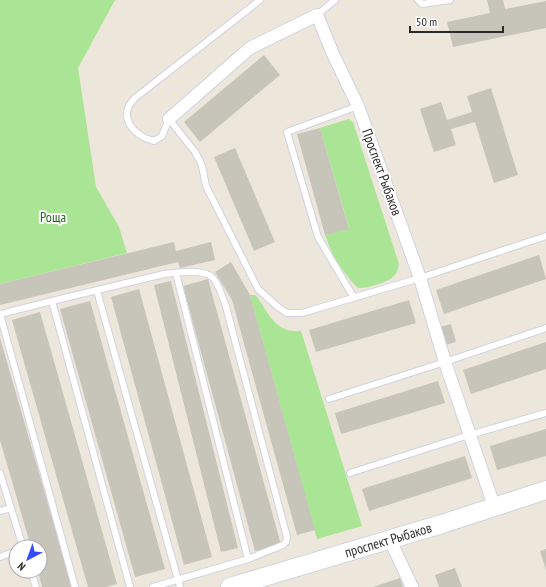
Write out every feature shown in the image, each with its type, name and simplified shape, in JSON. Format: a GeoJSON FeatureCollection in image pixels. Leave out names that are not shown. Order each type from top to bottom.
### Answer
{"type":"FeatureCollection","features":[{"type":"Feature","properties":{"kind":"main road","name":"проспект Рыбаков"},"geometry":{"type":"LineString","coordinates":[[230,587],[390,540],[546,490]]}},
{"type":"Feature","properties":{"kind":"street"},"geometry":{"type":"LineString","coordinates":[[169,119],[250,48],[317,15]]}},
{"type":"Feature","properties":{"kind":"street","name":"Проспект Рыбаков"},"geometry":{"type":"LineString","coordinates":[[317,15],[333,54],[358,106],[420,278],[445,362],[494,506]]}},
{"type":"Feature","properties":{"kind":"street"},"geometry":{"type":"LineString","coordinates":[[390,540],[412,587]]}},
{"type":"Feature","properties":{"kind":"lane"},"geometry":{"type":"LineString","coordinates":[[260,0],[134,98],[131,101],[127,115],[128,123],[131,128],[148,140],[154,141],[162,136],[169,119],[195,152],[200,161],[206,186],[258,288],[278,306],[287,312],[296,314],[302,313],[420,278],[546,236]]}},
{"type":"Feature","properties":{"kind":"lane"},"geometry":{"type":"LineString","coordinates":[[317,15],[335,0]]}},
{"type":"Feature","properties":{"kind":"lane"},"geometry":{"type":"LineString","coordinates":[[418,0],[422,4],[450,0]]}},
{"type":"Feature","properties":{"kind":"lane"},"geometry":{"type":"LineString","coordinates":[[354,298],[318,237],[287,132],[358,106]]}},
{"type":"Feature","properties":{"kind":"lane"},"geometry":{"type":"LineString","coordinates":[[75,587],[0,314],[164,274],[202,272],[214,278],[225,303],[287,534],[287,539],[282,545],[248,559],[153,587]]}},
{"type":"Feature","properties":{"kind":"lane"},"geometry":{"type":"LineString","coordinates":[[176,273],[248,559]]}},
{"type":"Feature","properties":{"kind":"lane"},"geometry":{"type":"LineString","coordinates":[[97,291],[180,587]]}},
{"type":"Feature","properties":{"kind":"lane"},"geometry":{"type":"LineString","coordinates":[[52,301],[130,587]]}},
{"type":"Feature","properties":{"kind":"lane"},"geometry":{"type":"LineString","coordinates":[[329,400],[546,328]]}},
{"type":"Feature","properties":{"kind":"lane"},"geometry":{"type":"LineString","coordinates":[[350,473],[469,435],[546,413]]}},
{"type":"Feature","properties":{"kind":"lane"},"geometry":{"type":"LineString","coordinates":[[0,473],[21,539]]}},
{"type":"Feature","properties":{"kind":"lane"},"geometry":{"type":"LineString","coordinates":[[0,511],[11,508]]}},
{"type":"Feature","properties":{"kind":"green space","name":"Роща"},"geometry":{"type":"Polygon","coordinates":[[[0,0],[115,0],[78,68],[96,187],[119,227],[127,253],[0,284],[0,0]]]}},
{"type":"Feature","properties":{"kind":"green space"},"geometry":{"type":"Polygon","coordinates":[[[349,119],[353,122],[399,264],[394,276],[387,281],[377,285],[361,288],[358,288],[350,280],[342,269],[332,253],[325,235],[349,228],[320,128],[349,119]]]}},
{"type":"Feature","properties":{"kind":"green space"},"geometry":{"type":"Polygon","coordinates":[[[250,295],[255,295],[257,297],[274,322],[279,326],[292,331],[301,331],[362,526],[317,539],[250,295]]]}},
{"type":"Feature","properties":{"kind":"building"},"geometry":{"type":"Polygon","coordinates":[[[487,0],[503,0],[505,9],[546,1],[546,28],[453,47],[447,22],[490,13],[487,0]]]}},
{"type":"Feature","properties":{"kind":"building"},"geometry":{"type":"Polygon","coordinates":[[[264,55],[280,75],[200,142],[184,122],[264,55]]]}},
{"type":"Feature","properties":{"kind":"building"},"geometry":{"type":"Polygon","coordinates":[[[491,88],[518,175],[494,183],[475,122],[451,129],[456,145],[434,152],[420,109],[441,102],[447,120],[472,112],[467,96],[491,88]]]}},
{"type":"Feature","properties":{"kind":"building"},"geometry":{"type":"Polygon","coordinates":[[[320,128],[349,229],[325,235],[297,134],[320,128]]]}},
{"type":"Feature","properties":{"kind":"building"},"geometry":{"type":"Polygon","coordinates":[[[235,148],[275,242],[254,251],[214,157],[235,148]]]}},
{"type":"Feature","properties":{"kind":"building"},"geometry":{"type":"Polygon","coordinates":[[[174,242],[176,251],[211,242],[215,260],[180,268],[178,262],[0,305],[0,284],[174,242]]]}},
{"type":"Feature","properties":{"kind":"building"},"geometry":{"type":"Polygon","coordinates":[[[539,255],[546,279],[444,314],[436,290],[539,255]]]}},
{"type":"Feature","properties":{"kind":"building"},"geometry":{"type":"Polygon","coordinates":[[[231,262],[250,295],[315,530],[297,535],[232,300],[215,272],[231,262]]]}},
{"type":"Feature","properties":{"kind":"building"},"geometry":{"type":"Polygon","coordinates":[[[208,279],[281,545],[255,551],[183,286],[208,279]]]}},
{"type":"Feature","properties":{"kind":"building"},"geometry":{"type":"Polygon","coordinates":[[[171,281],[238,548],[221,552],[154,285],[171,281]]]}},
{"type":"Feature","properties":{"kind":"building"},"geometry":{"type":"Polygon","coordinates":[[[139,289],[212,557],[184,565],[111,297],[139,289]]]}},
{"type":"Feature","properties":{"kind":"building"},"geometry":{"type":"Polygon","coordinates":[[[409,300],[416,323],[316,352],[309,330],[409,300]]]}},
{"type":"Feature","properties":{"kind":"building"},"geometry":{"type":"Polygon","coordinates":[[[90,301],[165,569],[135,577],[60,309],[90,301]]]}},
{"type":"Feature","properties":{"kind":"building"},"geometry":{"type":"Polygon","coordinates":[[[40,312],[117,584],[106,587],[88,587],[12,320],[40,312]]]}},
{"type":"Feature","properties":{"kind":"building"},"geometry":{"type":"Polygon","coordinates":[[[451,324],[456,342],[445,345],[439,327],[451,324]]]}},
{"type":"Feature","properties":{"kind":"building"},"geometry":{"type":"Polygon","coordinates":[[[0,338],[72,587],[42,587],[40,579],[48,579],[48,539],[29,539],[0,440],[0,338]]]}},
{"type":"Feature","properties":{"kind":"building"},"geometry":{"type":"Polygon","coordinates":[[[546,342],[546,369],[471,394],[463,370],[546,342]]]}},
{"type":"Feature","properties":{"kind":"building"},"geometry":{"type":"Polygon","coordinates":[[[438,381],[445,403],[341,434],[335,413],[438,381]]]}},
{"type":"Feature","properties":{"kind":"building"},"geometry":{"type":"Polygon","coordinates":[[[546,429],[546,456],[497,470],[490,446],[546,429]]]}},
{"type":"Feature","properties":{"kind":"building"},"geometry":{"type":"Polygon","coordinates":[[[465,456],[472,478],[369,511],[362,489],[465,456]]]}},
{"type":"Feature","properties":{"kind":"building"},"geometry":{"type":"Polygon","coordinates":[[[546,549],[546,570],[540,551],[546,549]]]}},
{"type":"Feature","properties":{"kind":"building"},"geometry":{"type":"Polygon","coordinates":[[[455,568],[462,587],[439,587],[435,575],[455,568]]]}},
{"type":"Feature","properties":{"kind":"building"},"geometry":{"type":"Polygon","coordinates":[[[400,578],[403,587],[373,587],[400,578]]]}}]}
